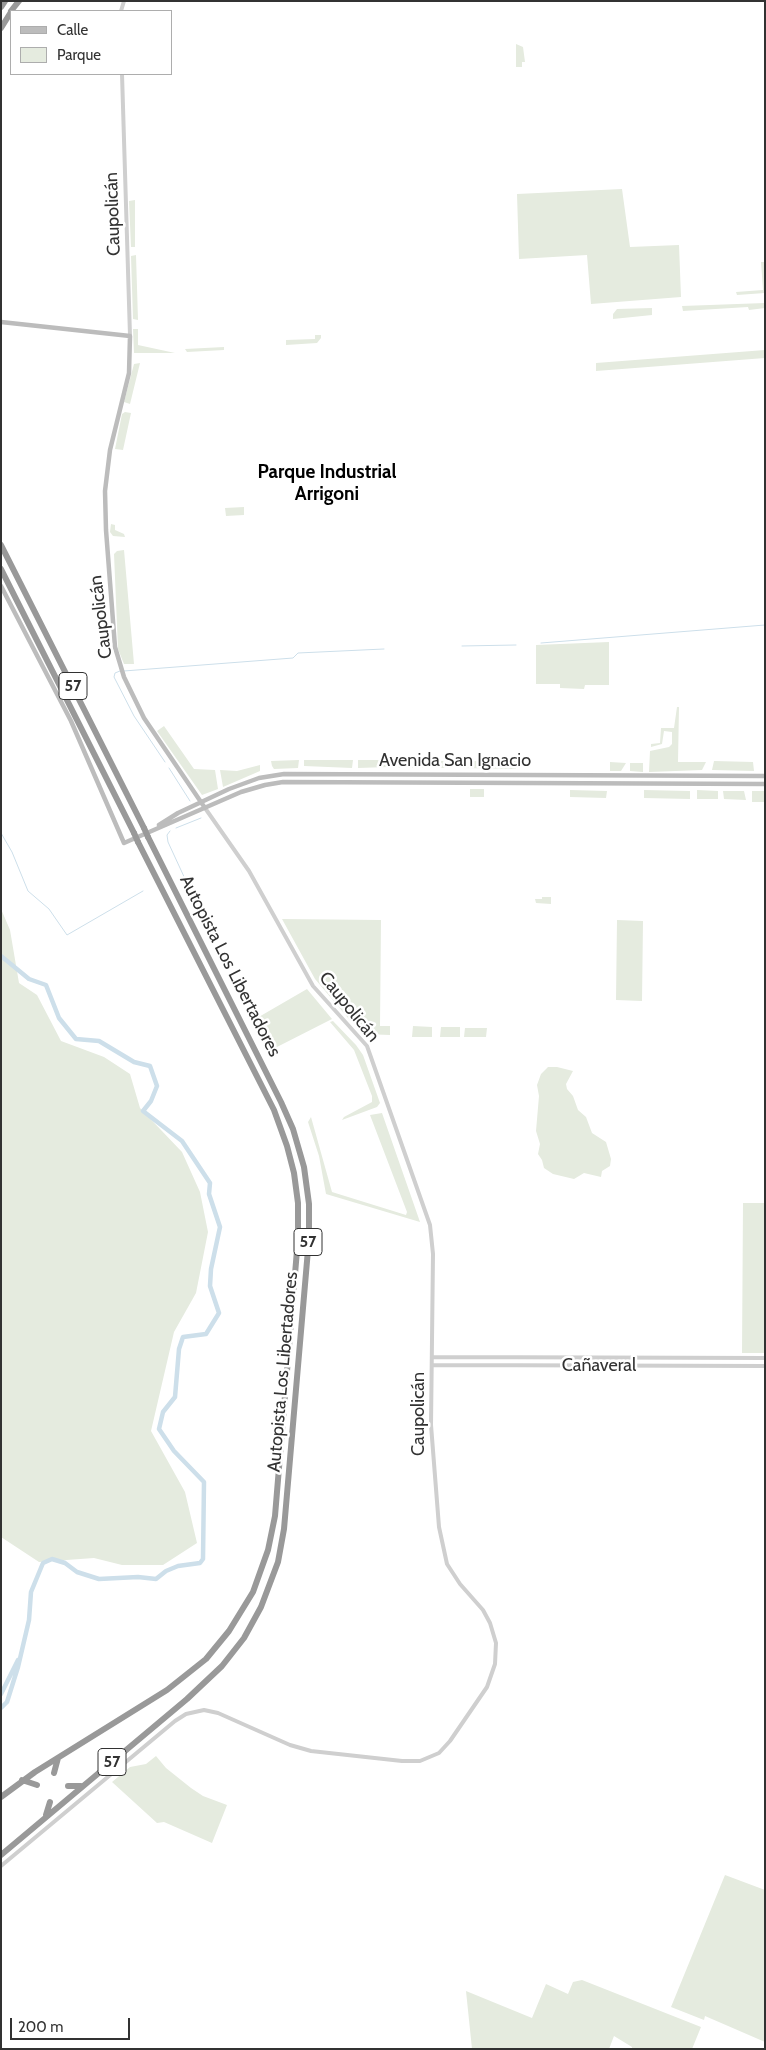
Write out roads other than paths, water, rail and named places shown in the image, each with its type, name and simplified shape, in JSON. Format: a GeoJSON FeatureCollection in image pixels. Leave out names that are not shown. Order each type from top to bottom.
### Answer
{"type":"FeatureCollection","features":[{"type":"Feature","properties":{"kind":"highway"},"geometry":{"type":"LineString","coordinates":[[1,7],[5,1]]}},
{"type":"Feature","properties":{"kind":"highway"},"geometry":{"type":"LineString","coordinates":[[1,28],[10,13]]}},
{"type":"Feature","properties":{"kind":"highway","name":"Autopista Los Libertadores"},"geometry":{"type":"LineString","coordinates":[[1,545],[290,1120],[299,1147],[306,1179],[309,1238],[285,1522],[278,1562],[265,1598],[244,1638],[214,1674],[187,1699],[1,1855]]}},
{"type":"Feature","properties":{"kind":"highway","name":"Autopista Los Libertadores"},"geometry":{"type":"LineString","coordinates":[[1,569],[274,1110],[292,1164],[298,1197],[298,1232],[273,1528],[263,1566],[248,1601],[226,1636],[206,1659],[177,1684],[22,1780],[1,1797]]}},
{"type":"Feature","properties":{"kind":"highway"},"geometry":{"type":"LineString","coordinates":[[54,1773],[55,1764],[59,1757]]}},
{"type":"Feature","properties":{"kind":"highway"},"geometry":{"type":"LineString","coordinates":[[22,1780],[37,1785]]}},
{"type":"Feature","properties":{"kind":"highway"},"geometry":{"type":"LineString","coordinates":[[68,1786],[83,1786]]}},
{"type":"Feature","properties":{"kind":"highway"},"geometry":{"type":"LineString","coordinates":[[45,1818],[50,1802]]}},
{"type":"Feature","properties":{"kind":"main road"},"geometry":{"type":"LineString","coordinates":[[1,322],[130,336]]}},
{"type":"Feature","properties":{"kind":"main road","name":"Caupolicán"},"geometry":{"type":"LineString","coordinates":[[130,336],[129,373],[110,450],[105,500],[116,647],[124,677],[146,723],[205,808]]}},
{"type":"Feature","properties":{"kind":"main road","name":"Avenida San Ignacio"},"geometry":{"type":"LineString","coordinates":[[1,586],[71,721],[124,843],[250,789],[270,783],[317,781],[765,784]]}},
{"type":"Feature","properties":{"kind":"main road"},"geometry":{"type":"LineString","coordinates":[[317,773],[317,781]]}},
{"type":"Feature","properties":{"kind":"main road","name":"Avenida San Ignacio"},"geometry":{"type":"LineString","coordinates":[[156,828],[173,816],[217,794],[245,782],[267,776],[317,773],[765,776]]}},
{"type":"Feature","properties":{"kind":"main road"},"geometry":{"type":"LineString","coordinates":[[341,774],[338,777],[341,782]]}},
{"type":"Feature","properties":{"kind":"main road"},"geometry":{"type":"LineString","coordinates":[[483,774],[485,778],[483,782]]}},
{"type":"Feature","properties":{"kind":"main road"},"geometry":{"type":"LineString","coordinates":[[620,783],[621,776]]}},
{"type":"Feature","properties":{"kind":"main road"},"geometry":{"type":"LineString","coordinates":[[217,794],[221,801]]}},
{"type":"Feature","properties":{"kind":"street","name":"Caupolicán"},"geometry":{"type":"LineString","coordinates":[[122,75],[130,336]]}},
{"type":"Feature","properties":{"kind":"street","name":"Caupolicán"},"geometry":{"type":"LineString","coordinates":[[1,1866],[175,1721],[190,1712],[209,1710],[223,1714],[303,1749],[416,1761],[431,1758],[450,1742],[490,1682],[495,1664],[496,1648],[488,1618],[453,1574],[447,1564],[442,1545],[432,1448],[432,1233],[370,1053],[362,1039],[313,986],[249,871],[205,808]]}},
{"type":"Feature","properties":{"kind":"street","name":"Cañaveral"},"geometry":{"type":"LineString","coordinates":[[433,1357],[765,1358]]}},
{"type":"Feature","properties":{"kind":"street","name":"Cañaveral"},"geometry":{"type":"LineString","coordinates":[[433,1365],[765,1366]]}},
{"type":"Feature","properties":{"kind":"waterway"},"geometry":{"type":"LineString","coordinates":[[541,643],[765,625]]}},
{"type":"Feature","properties":{"kind":"waterway"},"geometry":{"type":"LineString","coordinates":[[462,646],[516,645]]}},
{"type":"Feature","properties":{"kind":"waterway"},"geometry":{"type":"LineString","coordinates":[[124,671],[293,658],[298,653],[384,649]]}},
{"type":"Feature","properties":{"kind":"waterway"},"geometry":{"type":"LineString","coordinates":[[120,671],[115,673],[114,677],[134,716],[165,762]]}},
{"type":"Feature","properties":{"kind":"waterway"},"geometry":{"type":"LineString","coordinates":[[169,768],[190,801]]}},
{"type":"Feature","properties":{"kind":"waterway"},"geometry":{"type":"LineString","coordinates":[[176,828],[201,818]]}},
{"type":"Feature","properties":{"kind":"waterway"},"geometry":{"type":"LineString","coordinates":[[170,831],[167,835],[168,842],[186,881],[184,886]]}},
{"type":"Feature","properties":{"kind":"waterway"},"geometry":{"type":"LineString","coordinates":[[1,833],[12,852],[28,891],[49,909],[67,935],[143,891]]}},
{"type":"Feature","properties":{"kind":"waterway"},"geometry":{"type":"LineString","coordinates":[[1,956],[29,979],[46,985],[59,1018],[76,1039],[99,1041],[134,1062],[150,1066],[157,1086],[151,1101],[143,1111],[182,1141],[210,1183],[209,1194],[220,1227],[211,1269],[210,1286],[219,1313],[206,1334],[183,1337],[179,1349],[175,1397],[163,1412],[159,1429],[174,1451],[204,1482],[203,1559],[200,1563],[178,1566],[166,1571],[156,1579],[138,1577],[99,1579],[77,1572],[65,1563],[52,1559],[43,1563],[31,1592],[29,1620],[18,1667],[7,1702],[1,1708]]}},
{"type":"Feature","properties":{"kind":"waterway"},"geometry":{"type":"LineString","coordinates":[[1,1694],[18,1660]]}},
{"type":"Feature","properties":{"kind":"district","name":"Parque Industrial Arrigoni"},"geometry":{"type":"Point","coordinates":[327,483]}}]}
